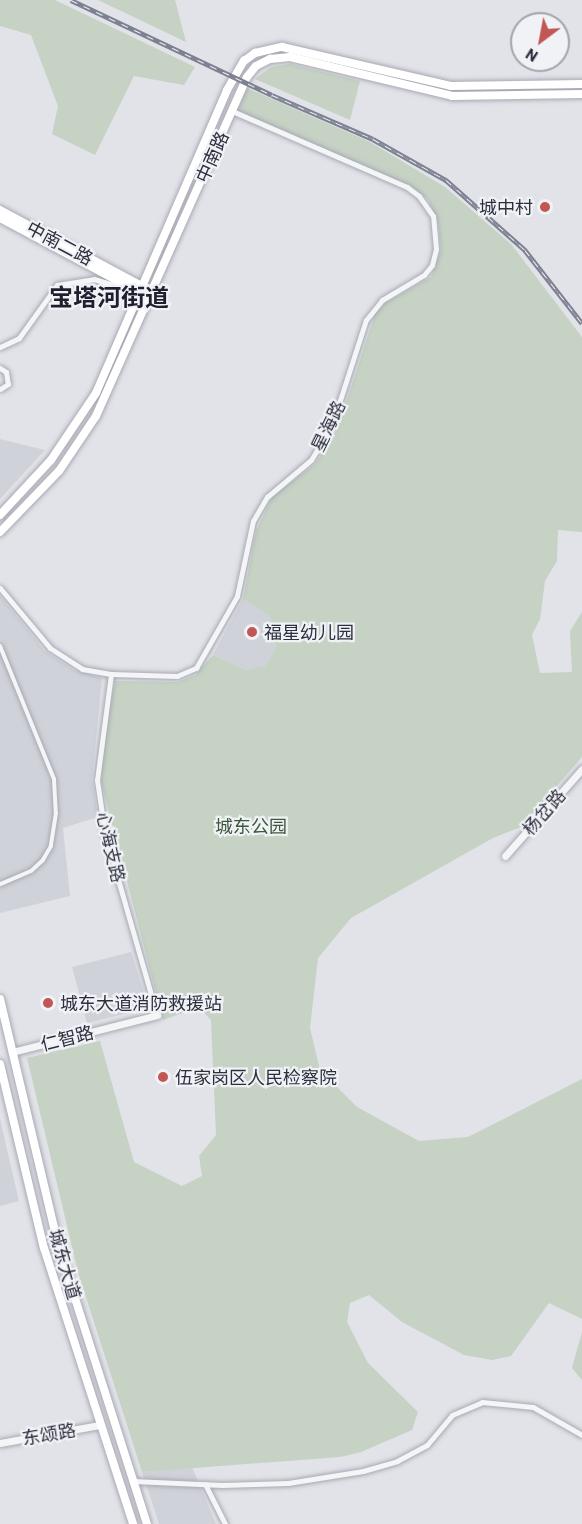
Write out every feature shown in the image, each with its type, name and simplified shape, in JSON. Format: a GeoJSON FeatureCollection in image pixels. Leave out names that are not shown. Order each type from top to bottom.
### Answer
{"type":"FeatureCollection","features":[{"type":"Feature","properties":{"kind":"main road","name":"中南路"},"geometry":{"type":"LineString","coordinates":[[0,515],[36,479],[71,435],[96,393],[236,71],[255,53],[282,47],[451,86],[582,84]]}},
{"type":"Feature","properties":{"kind":"main road","name":"中南路"},"geometry":{"type":"LineString","coordinates":[[0,532],[52,479],[86,433],[116,379],[251,70],[262,62],[279,57],[452,96],[582,94]]}},
{"type":"Feature","properties":{"kind":"main road","name":"中南二路"},"geometry":{"type":"LineString","coordinates":[[0,210],[142,290]]}},
{"type":"Feature","properties":{"kind":"main road","name":"中南二路"},"geometry":{"type":"LineString","coordinates":[[0,218],[152,295]]}},
{"type":"Feature","properties":{"kind":"main road","name":"城东大道"},"geometry":{"type":"LineString","coordinates":[[0,999],[58,1245],[147,1524]]}},
{"type":"Feature","properties":{"kind":"main road","name":"城东大道"},"geometry":{"type":"LineString","coordinates":[[0,1064],[44,1248],[99,1425],[133,1524]]}},
{"type":"Feature","properties":{"kind":"street","name":"星海路"},"geometry":{"type":"LineString","coordinates":[[0,588],[50,648],[82,669],[111,674],[177,676],[196,668],[237,596],[253,521],[267,497],[310,460],[332,425],[366,320],[382,300],[424,275],[432,265],[436,249],[432,216],[419,196],[407,187],[232,111]]}},
{"type":"Feature","properties":{"kind":"street"},"geometry":{"type":"LineString","coordinates":[[0,347],[19,338],[57,285],[93,279],[142,290]]}},
{"type":"Feature","properties":{"kind":"street"},"geometry":{"type":"LineString","coordinates":[[0,368],[6,372],[8,384],[0,389]]}},
{"type":"Feature","properties":{"kind":"street"},"geometry":{"type":"LineString","coordinates":[[0,646],[54,779],[56,813],[51,846],[43,860],[31,871],[0,884]]}},
{"type":"Feature","properties":{"kind":"street","name":"心海支路"},"geometry":{"type":"LineString","coordinates":[[111,674],[100,729],[97,780],[105,834],[157,1015]]}},
{"type":"Feature","properties":{"kind":"street","name":"杨岔路"},"geometry":{"type":"LineString","coordinates":[[505,856],[582,769]]}},
{"type":"Feature","properties":{"kind":"street","name":"仁智路"},"geometry":{"type":"LineString","coordinates":[[12,1052],[157,1015]]}},
{"type":"Feature","properties":{"kind":"street"},"geometry":{"type":"LineString","coordinates":[[133,1481],[205,1484],[288,1483],[363,1471],[420,1448],[452,1415],[482,1402],[533,1407],[582,1435]]}},
{"type":"Feature","properties":{"kind":"street","name":"东颂路"},"geometry":{"type":"LineString","coordinates":[[0,1443],[99,1425]]}},
{"type":"Feature","properties":{"kind":"street"},"geometry":{"type":"LineString","coordinates":[[205,1484],[225,1524]]}},
{"type":"Feature","properties":{"kind":"shaded area"},"geometry":{"type":"Polygon","coordinates":[[[0,439],[45,450],[0,499],[0,439]]]}},
{"type":"Feature","properties":{"kind":"shaded area"},"geometry":{"type":"Polygon","coordinates":[[[0,596],[45,651],[74,670],[102,678],[92,780],[98,817],[63,828],[70,896],[0,913],[0,596]]]}},
{"type":"Feature","properties":{"kind":"shaded area","name":"福星幼儿园"},"geometry":{"type":"Polygon","coordinates":[[[243,599],[268,615],[277,630],[275,650],[265,666],[257,669],[246,670],[213,655],[243,599]]]}},
{"type":"Feature","properties":{"kind":"shaded area"},"geometry":{"type":"Polygon","coordinates":[[[131,952],[149,1008],[87,1023],[72,967],[131,952]]]}},
{"type":"Feature","properties":{"kind":"shaded area"},"geometry":{"type":"Polygon","coordinates":[[[0,1119],[19,1201],[0,1206],[0,1119]]]}},
{"type":"Feature","properties":{"kind":"shaded area"},"geometry":{"type":"Polygon","coordinates":[[[192,1467],[216,1524],[159,1524],[142,1472],[192,1467]]]}},
{"type":"Feature","properties":{"kind":"green space"},"geometry":{"type":"Polygon","coordinates":[[[0,0],[55,0],[195,67],[184,85],[134,76],[95,155],[52,134],[58,106],[31,35],[0,26],[0,0]]]}},
{"type":"Feature","properties":{"kind":"green space"},"geometry":{"type":"Polygon","coordinates":[[[98,0],[175,0],[186,42],[98,0]]]}},
{"type":"Feature","properties":{"kind":"green space"},"geometry":{"type":"Polygon","coordinates":[[[290,64],[360,81],[350,120],[255,79],[271,67],[290,64]]]}},
{"type":"Feature","properties":{"kind":"green space","name":"城东公园"},"geometry":{"type":"Polygon","coordinates":[[[247,88],[370,142],[445,187],[511,244],[582,337],[582,532],[558,530],[557,561],[545,581],[540,619],[532,635],[540,673],[572,672],[570,631],[582,612],[582,757],[521,827],[493,838],[351,918],[318,958],[310,1028],[320,1070],[357,1107],[419,1141],[468,1137],[582,1079],[582,1319],[549,1303],[511,1356],[492,1360],[464,1355],[402,1322],[369,1295],[350,1303],[347,1322],[368,1363],[418,1412],[412,1430],[361,1452],[340,1457],[142,1472],[78,1272],[27,1058],[100,1041],[134,1162],[182,1186],[202,1176],[199,1156],[216,1135],[211,1020],[199,1007],[163,1020],[101,781],[105,731],[115,681],[178,682],[195,675],[213,655],[246,670],[265,666],[275,650],[277,630],[268,615],[243,599],[256,531],[272,497],[315,464],[337,430],[375,314],[384,304],[431,277],[441,250],[438,222],[428,199],[402,182],[237,112],[247,88]]]}},
{"type":"Feature","properties":{"kind":"green space"},"geometry":{"type":"Polygon","coordinates":[[[582,1332],[582,1380],[572,1368],[582,1332]]]}},
{"type":"Feature","properties":{"kind":"railway"},"geometry":{"type":"LineString","coordinates":[[71,0],[272,95],[373,139],[446,180],[525,250],[582,323]]}},
{"type":"Feature","properties":{"kind":"place","name":"城中村"},"geometry":{"type":"Point","coordinates":[545,207]}},
{"type":"Feature","properties":{"kind":"place","name":"福星幼儿园"},"geometry":{"type":"Point","coordinates":[252,632]}},
{"type":"Feature","properties":{"kind":"place","name":"城东大道消防救援站"},"geometry":{"type":"Point","coordinates":[48,1003]}},
{"type":"Feature","properties":{"kind":"place","name":"伍家岗区人民检察院"},"geometry":{"type":"Point","coordinates":[163,1077]}},
{"type":"Feature","properties":{"kind":"district","name":"宝塔河街道"},"geometry":{"type":"Point","coordinates":[109,297]}}]}
